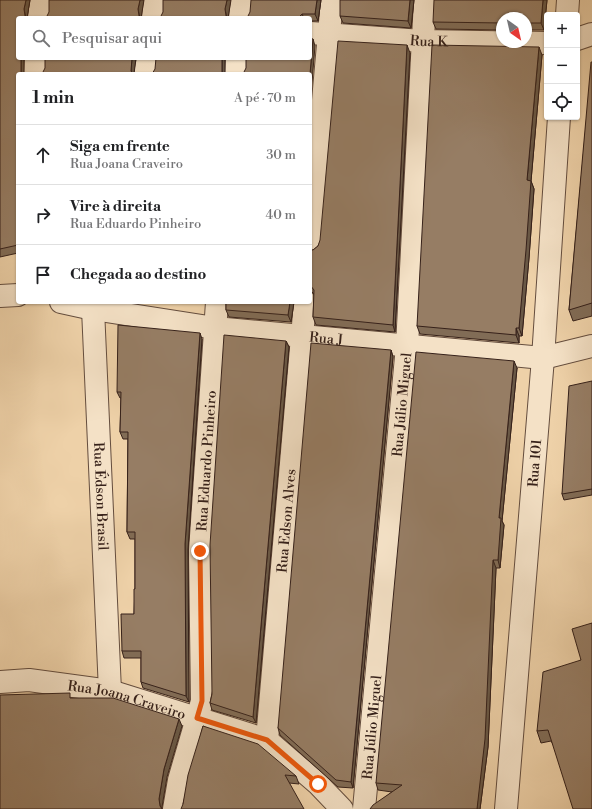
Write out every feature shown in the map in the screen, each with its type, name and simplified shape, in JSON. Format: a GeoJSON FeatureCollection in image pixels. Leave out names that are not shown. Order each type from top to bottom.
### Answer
{"type":"FeatureCollection","features":[{"type":"Feature","properties":{"kind":"street"},"geometry":{"type":"LineString","coordinates":[[39,16],[41,0]]}},
{"type":"Feature","properties":{"kind":"street"},"geometry":{"type":"LineString","coordinates":[[153,16],[155,0]]}},
{"type":"Feature","properties":{"kind":"street"},"geometry":{"type":"LineString","coordinates":[[240,16],[242,0]]}},
{"type":"Feature","properties":{"kind":"street"},"geometry":{"type":"LineString","coordinates":[[312,203],[320,33],[332,0]]}},
{"type":"Feature","properties":{"kind":"street","name":"Rua Júlio Miguel"},"geometry":{"type":"LineString","coordinates":[[364,809],[407,346],[425,0]]}},
{"type":"Feature","properties":{"kind":"street"},"geometry":{"type":"LineString","coordinates":[[567,12],[568,0]]}},
{"type":"Feature","properties":{"kind":"street","name":"Rua K"},"geometry":{"type":"LineString","coordinates":[[320,33],[422,41],[544,43]]}},
{"type":"Feature","properties":{"kind":"street"},"geometry":{"type":"LineString","coordinates":[[580,38],[592,34]]}},
{"type":"Feature","properties":{"kind":"street"},"geometry":{"type":"LineString","coordinates":[[35,72],[36,60]]}},
{"type":"Feature","properties":{"kind":"street"},"geometry":{"type":"LineString","coordinates":[[145,72],[148,60]]}},
{"type":"Feature","properties":{"kind":"street"},"geometry":{"type":"LineString","coordinates":[[236,72],[237,60]]}},
{"type":"Feature","properties":{"kind":"street","name":"Rua 101"},"geometry":{"type":"LineString","coordinates":[[506,809],[543,358],[559,120]]}},
{"type":"Feature","properties":{"kind":"street"},"geometry":{"type":"LineString","coordinates":[[0,296],[16,295]]}},
{"type":"Feature","properties":{"kind":"street","name":"Rua J"},"geometry":{"type":"LineString","coordinates":[[78,304],[215,328],[302,334],[407,346],[543,358],[592,346]]}},
{"type":"Feature","properties":{"kind":"street","name":"Rua Eduardo Pinheiro"},"geometry":{"type":"LineString","coordinates":[[174,809],[179,780],[202,701],[200,551],[217,304]]}},
{"type":"Feature","properties":{"kind":"street","name":"Rua Edson Alves"},"geometry":{"type":"LineString","coordinates":[[267,740],[305,304]]}},
{"type":"Feature","properties":{"kind":"street","name":"Rua Édson Brasil"},"geometry":{"type":"LineString","coordinates":[[94,306],[110,691]]}},
{"type":"Feature","properties":{"kind":"street","name":"Rua Joana Craveiro"},"geometry":{"type":"LineString","coordinates":[[0,682],[29,680],[110,691],[267,740],[318,784],[342,809]]}},
{"type":"Feature","properties":{"kind":"building"},"geometry":{"type":"Polygon","coordinates":[[[0,0],[26,0],[24,9],[25,16],[16,16],[16,60],[21,60],[21,72],[16,72],[16,245],[0,249],[0,0]]]}},
{"type":"Feature","properties":{"kind":"building"},"geometry":{"type":"Polygon","coordinates":[[[49,0],[140,0],[138,9],[139,16],[47,16],[49,12],[49,0]]]}},
{"type":"Feature","properties":{"kind":"building"},"geometry":{"type":"Polygon","coordinates":[[[163,0],[227,0],[225,9],[226,16],[161,16],[163,12],[163,0]]]}},
{"type":"Feature","properties":{"kind":"building"},"geometry":{"type":"Polygon","coordinates":[[[251,0],[317,0],[315,14],[302,14],[300,16],[248,16],[250,12],[251,0]]]}},
{"type":"Feature","properties":{"kind":"building"},"geometry":{"type":"Polygon","coordinates":[[[340,0],[410,0],[408,21],[340,16],[340,0]]]}},
{"type":"Feature","properties":{"kind":"building"},"geometry":{"type":"Polygon","coordinates":[[[434,0],[543,0],[541,23],[532,23],[532,12],[496,12],[496,23],[433,22],[434,0]]]}},
{"type":"Feature","properties":{"kind":"building"},"geometry":{"type":"Polygon","coordinates":[[[338,41],[407,45],[393,325],[313,317],[314,290],[312,288],[312,250],[318,246],[320,240],[338,41]]]}},
{"type":"Feature","properties":{"kind":"building"},"geometry":{"type":"Polygon","coordinates":[[[432,45],[496,46],[496,48],[539,47],[527,180],[531,181],[526,250],[519,328],[516,328],[516,335],[417,326],[432,45]]]}},
{"type":"Feature","properties":{"kind":"building"},"geometry":{"type":"Polygon","coordinates":[[[45,60],[132,60],[132,72],[43,72],[45,68],[45,60]]]}},
{"type":"Feature","properties":{"kind":"building"},"geometry":{"type":"Polygon","coordinates":[[[156,60],[222,60],[222,72],[153,72],[156,60]]]}},
{"type":"Feature","properties":{"kind":"building"},"geometry":{"type":"Polygon","coordinates":[[[246,60],[311,60],[310,72],[244,72],[246,68],[246,60]]]}},
{"type":"Feature","properties":{"kind":"building"},"geometry":{"type":"Polygon","coordinates":[[[591,62],[592,303],[569,310],[591,62]]]}},
{"type":"Feature","properties":{"kind":"building"},"geometry":{"type":"Polygon","coordinates":[[[226,304],[290,304],[288,315],[226,310],[226,304]]]}},
{"type":"Feature","properties":{"kind":"building"},"geometry":{"type":"Polygon","coordinates":[[[118,325],[200,333],[185,544],[186,696],[141,682],[141,651],[122,651],[121,614],[134,614],[135,532],[127,532],[128,432],[120,432],[121,392],[117,392],[118,325]]]}},
{"type":"Feature","properties":{"kind":"building"},"geometry":{"type":"Polygon","coordinates":[[[224,335],[286,341],[253,717],[210,703],[212,694],[210,545],[224,335]]]}},
{"type":"Feature","properties":{"kind":"building"},"geometry":{"type":"Polygon","coordinates":[[[311,343],[391,350],[351,782],[336,780],[278,728],[311,343]]]}},
{"type":"Feature","properties":{"kind":"building"},"geometry":{"type":"Polygon","coordinates":[[[416,352],[514,361],[499,518],[501,518],[498,560],[493,560],[485,739],[477,809],[370,809],[373,805],[402,785],[376,783],[416,352]]]}},
{"type":"Feature","properties":{"kind":"building"},"geometry":{"type":"Polygon","coordinates":[[[592,381],[592,489],[562,494],[569,386],[592,381]]]}},
{"type":"Feature","properties":{"kind":"building"},"geometry":{"type":"Polygon","coordinates":[[[592,623],[592,809],[573,809],[548,730],[537,731],[543,672],[581,660],[572,629],[592,623]]]}},
{"type":"Feature","properties":{"kind":"building"},"geometry":{"type":"Polygon","coordinates":[[[70,693],[70,698],[113,698],[179,719],[164,769],[159,799],[162,809],[0,809],[0,695],[70,693]]]}},
{"type":"Feature","properties":{"kind":"building"},"geometry":{"type":"Polygon","coordinates":[[[203,726],[258,744],[296,776],[285,775],[304,809],[181,809],[188,775],[203,726]]]}},
{"type":"Feature","properties":{"kind":"route"},"geometry":{"type":"LineString","coordinates":[[200,551],[202,701],[197,718],[267,740],[318,784]]}}]}
